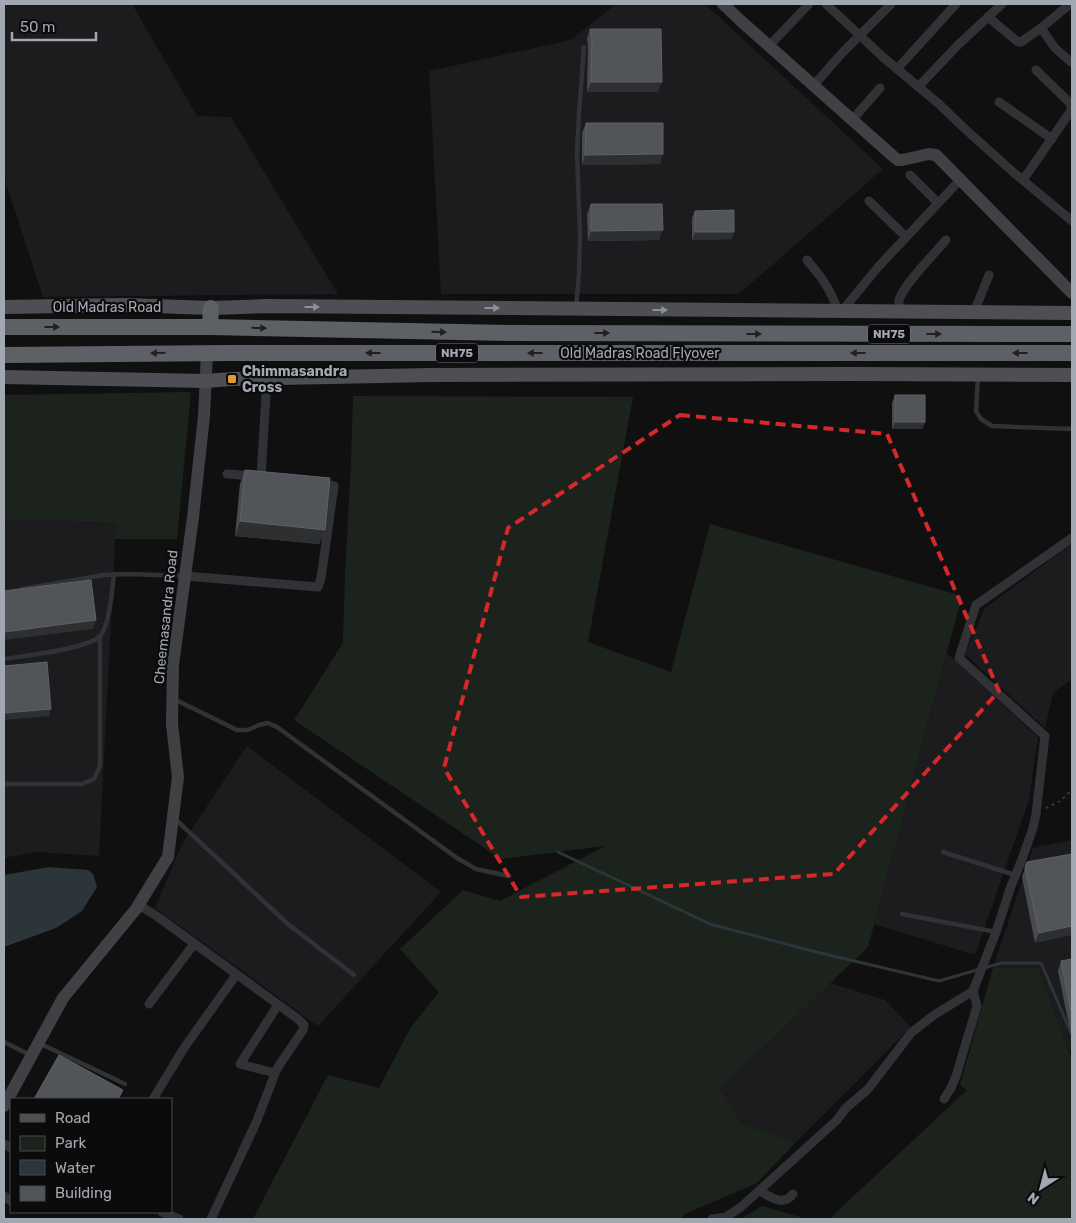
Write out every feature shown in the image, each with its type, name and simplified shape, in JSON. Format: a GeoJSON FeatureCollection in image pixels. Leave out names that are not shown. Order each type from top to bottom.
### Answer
{"type":"FeatureCollection","features":[{"type":"Feature","properties":{"kind":"highway"},"geometry":{"type":"LineString","coordinates":[[210,327],[211,308]]}},
{"type":"Feature","properties":{"kind":"highway","name":"Old Madras Road"},"geometry":{"type":"LineString","coordinates":[[4,327],[210,327]]}},
{"type":"Feature","properties":{"kind":"highway","name":"Old Madras Road Flyover"},"geometry":{"type":"LineString","coordinates":[[210,327],[511,333],[1072,334]]}},
{"type":"Feature","properties":{"kind":"highway","name":"Old Madras Road Flyover"},"geometry":{"type":"LineString","coordinates":[[207,353],[1072,353]]}},
{"type":"Feature","properties":{"kind":"highway","name":"NH75"},"geometry":{"type":"LineString","coordinates":[[4,355],[207,353]]}},
{"type":"Feature","properties":{"kind":"main road","name":"Old Madras Road"},"geometry":{"type":"LineString","coordinates":[[4,307],[125,305],[211,308],[267,306],[1072,313]]}},
{"type":"Feature","properties":{"kind":"main road"},"geometry":{"type":"LineString","coordinates":[[4,377],[205,381],[431,375],[1072,375]]}},
{"type":"Feature","properties":{"kind":"street"},"geometry":{"type":"LineString","coordinates":[[723,4],[898,160],[936,155],[1072,293]]}},
{"type":"Feature","properties":{"kind":"street"},"geometry":{"type":"LineString","coordinates":[[769,46],[810,4]]}},
{"type":"Feature","properties":{"kind":"street"},"geometry":{"type":"LineString","coordinates":[[826,4],[897,69],[1072,221]]}},
{"type":"Feature","properties":{"kind":"street"},"geometry":{"type":"LineString","coordinates":[[813,86],[891,4]]}},
{"type":"Feature","properties":{"kind":"street"},"geometry":{"type":"LineString","coordinates":[[897,69],[956,4]]}},
{"type":"Feature","properties":{"kind":"street"},"geometry":{"type":"LineString","coordinates":[[918,87],[1002,4]]}},
{"type":"Feature","properties":{"kind":"street"},"geometry":{"type":"LineString","coordinates":[[988,17],[1018,42],[1025,40],[1070,4]]}},
{"type":"Feature","properties":{"kind":"street"},"geometry":{"type":"LineString","coordinates":[[1041,28],[1055,48],[1072,63]]}},
{"type":"Feature","properties":{"kind":"street"},"geometry":{"type":"LineString","coordinates":[[1023,180],[1072,109],[1071,104],[1036,70]]}},
{"type":"Feature","properties":{"kind":"street"},"geometry":{"type":"LineString","coordinates":[[852,120],[880,88]]}},
{"type":"Feature","properties":{"kind":"street"},"geometry":{"type":"LineString","coordinates":[[999,102],[1052,139]]}},
{"type":"Feature","properties":{"kind":"street"},"geometry":{"type":"LineString","coordinates":[[910,175],[938,203]]}},
{"type":"Feature","properties":{"kind":"street"},"geometry":{"type":"LineString","coordinates":[[807,260],[826,284],[840,311],[960,180]]}},
{"type":"Feature","properties":{"kind":"street"},"geometry":{"type":"LineString","coordinates":[[869,201],[906,237]]}},
{"type":"Feature","properties":{"kind":"street"},"geometry":{"type":"LineString","coordinates":[[899,312],[899,301],[903,290],[946,240]]}},
{"type":"Feature","properties":{"kind":"street"},"geometry":{"type":"LineString","coordinates":[[974,312],[990,275]]}},
{"type":"Feature","properties":{"kind":"street","name":"Cheemasandra Road"},"geometry":{"type":"LineString","coordinates":[[4,1106],[62,998],[139,905],[168,856],[178,776],[172,724],[173,665],[193,517],[204,416],[207,353]]}},
{"type":"Feature","properties":{"kind":"street"},"geometry":{"type":"LineString","coordinates":[[262,476],[266,378]]}},
{"type":"Feature","properties":{"kind":"street"},"geometry":{"type":"LineString","coordinates":[[227,474],[278,478]]}},
{"type":"Feature","properties":{"kind":"street"},"geometry":{"type":"LineString","coordinates":[[185,576],[318,587],[321,578],[334,486],[305,482]]}},
{"type":"Feature","properties":{"kind":"street"},"geometry":{"type":"LineString","coordinates":[[712,1219],[726,1217],[760,1191],[868,1089],[911,1033],[934,1015],[973,991],[1030,836],[1036,814],[1045,736],[959,658],[976,605],[1072,538]]}},
{"type":"Feature","properties":{"kind":"street"},"geometry":{"type":"LineString","coordinates":[[139,905],[278,1005],[302,1023],[304,1027],[275,1073],[256,1123],[211,1219]]}},
{"type":"Feature","properties":{"kind":"street"},"geometry":{"type":"LineString","coordinates":[[149,1004],[194,944]]}},
{"type":"Feature","properties":{"kind":"street"},"geometry":{"type":"LineString","coordinates":[[154,1098],[184,1048],[236,975]]}},
{"type":"Feature","properties":{"kind":"street"},"geometry":{"type":"LineString","coordinates":[[944,1099],[956,1076],[978,1006],[973,991]]}},
{"type":"Feature","properties":{"kind":"street"},"geometry":{"type":"LineString","coordinates":[[275,1073],[240,1064],[278,1005]]}},
{"type":"Feature","properties":{"kind":"street"},"geometry":{"type":"LineString","coordinates":[[760,1191],[775,1199],[784,1201],[793,1194]]}},
{"type":"Feature","properties":{"kind":"street"},"geometry":{"type":"LineString","coordinates":[[164,1213],[179,1219]]}},
{"type":"Feature","properties":{"kind":"lane"},"geometry":{"type":"LineString","coordinates":[[576,309],[580,235],[577,153],[584,47]]}},
{"type":"Feature","properties":{"kind":"lane"},"geometry":{"type":"LineString","coordinates":[[978,375],[976,412],[981,419],[992,426],[1072,429]]}},
{"type":"Feature","properties":{"kind":"lane"},"geometry":{"type":"LineString","coordinates":[[17,590],[114,574],[185,576]]}},
{"type":"Feature","properties":{"kind":"lane"},"geometry":{"type":"LineString","coordinates":[[4,784],[82,784],[94,779],[100,766],[100,636],[108,615],[114,574]]}},
{"type":"Feature","properties":{"kind":"lane"},"geometry":{"type":"LineString","coordinates":[[4,659],[66,649],[100,636]]}},
{"type":"Feature","properties":{"kind":"lane"},"geometry":{"type":"LineString","coordinates":[[172,699],[237,730],[248,730],[268,723],[277,727],[457,858],[476,869],[509,876]]}},
{"type":"Feature","properties":{"kind":"lane"},"geometry":{"type":"LineString","coordinates":[[173,816],[289,925],[354,975]]}},
{"type":"Feature","properties":{"kind":"lane"},"geometry":{"type":"LineString","coordinates":[[943,852],[1016,875]]}},
{"type":"Feature","properties":{"kind":"lane"},"geometry":{"type":"LineString","coordinates":[[902,914],[996,932]]}},
{"type":"Feature","properties":{"kind":"lane"},"geometry":{"type":"LineString","coordinates":[[4,1042],[32,1056]]}},
{"type":"Feature","properties":{"kind":"lane"},"geometry":{"type":"LineString","coordinates":[[38,1043],[125,1084]]}},
{"type":"Feature","properties":{"kind":"path"},"geometry":{"type":"LineString","coordinates":[[1036,814],[1060,800],[1072,790]]}},
{"type":"Feature","properties":{"kind":"highlighted area"},"geometry":{"type":"Polygon","coordinates":[[[680,415],[887,434],[999,691],[834,874],[521,897],[444,768],[508,528],[680,415]]]}},
{"type":"Feature","properties":{"kind":"shaded area"},"geometry":{"type":"Polygon","coordinates":[[[4,4],[132,4],[197,116],[231,117],[338,294],[43,297],[4,177],[4,4]]]}},
{"type":"Feature","properties":{"kind":"shaded area"},"geometry":{"type":"Polygon","coordinates":[[[616,4],[705,4],[883,169],[739,294],[441,294],[429,71],[571,40],[616,4]]]}},
{"type":"Feature","properties":{"kind":"shaded area"},"geometry":{"type":"Polygon","coordinates":[[[4,520],[116,523],[99,856],[36,852],[4,858],[4,520]]]}},
{"type":"Feature","properties":{"kind":"shaded area"},"geometry":{"type":"Polygon","coordinates":[[[1072,544],[1072,679],[1053,693],[1045,728],[965,654],[985,608],[1072,544]]]}},
{"type":"Feature","properties":{"kind":"shaded area"},"geometry":{"type":"Polygon","coordinates":[[[947,653],[1038,737],[1029,800],[975,955],[874,924],[947,653]]]}},
{"type":"Feature","properties":{"kind":"shaded area"},"geometry":{"type":"Polygon","coordinates":[[[247,746],[441,892],[318,1026],[155,908],[182,844],[247,746]]]}},
{"type":"Feature","properties":{"kind":"shaded area"},"geometry":{"type":"Polygon","coordinates":[[[1072,840],[1072,1050],[1069,1051],[1038,969],[993,968],[1033,848],[1072,840]]]}},
{"type":"Feature","properties":{"kind":"shaded area"},"geometry":{"type":"Polygon","coordinates":[[[830,983],[885,1000],[911,1027],[796,1142],[742,1124],[720,1089],[830,983]]]}},
{"type":"Feature","properties":{"kind":"green space"},"geometry":{"type":"Polygon","coordinates":[[[191,392],[177,539],[115,539],[116,523],[4,520],[4,395],[191,392]]]}},
{"type":"Feature","properties":{"kind":"green space"},"geometry":{"type":"Polygon","coordinates":[[[353,396],[633,397],[588,642],[671,672],[710,524],[962,596],[868,947],[720,1089],[742,1124],[796,1142],[757,1183],[685,1214],[681,1219],[253,1219],[328,1075],[379,1088],[411,1027],[439,992],[400,949],[463,890],[500,901],[605,846],[501,859],[294,720],[343,643],[353,396]]]}},
{"type":"Feature","properties":{"kind":"green space"},"geometry":{"type":"Polygon","coordinates":[[[993,968],[1038,968],[1072,1060],[1072,1219],[829,1219],[967,1090],[960,1085],[993,968]]]}},
{"type":"Feature","properties":{"kind":"green space"},"geometry":{"type":"Polygon","coordinates":[[[762,1206],[807,1219],[741,1219],[762,1206]]]}},
{"type":"Feature","properties":{"kind":"water"},"geometry":{"type":"Polygon","coordinates":[[[49,867],[88,870],[93,874],[97,887],[82,911],[56,928],[4,947],[4,875],[49,867]]]}},
{"type":"Feature","properties":{"kind":"building"},"geometry":{"type":"Polygon","coordinates":[[[590,29],[661,29],[662,82],[591,82],[592,38],[590,29]]]}},
{"type":"Feature","properties":{"kind":"building"},"geometry":{"type":"Polygon","coordinates":[[[586,123],[663,123],[663,154],[585,155],[586,123]]]}},
{"type":"Feature","properties":{"kind":"building"},"geometry":{"type":"Polygon","coordinates":[[[591,204],[662,204],[663,230],[591,231],[591,204]]]}},
{"type":"Feature","properties":{"kind":"building"},"geometry":{"type":"Polygon","coordinates":[[[734,210],[734,232],[695,232],[695,211],[734,210]]]}},
{"type":"Feature","properties":{"kind":"building"},"geometry":{"type":"Polygon","coordinates":[[[895,395],[925,395],[925,422],[895,422],[895,395]]]}},
{"type":"Feature","properties":{"kind":"building"},"geometry":{"type":"Polygon","coordinates":[[[245,470],[330,478],[325,530],[240,521],[245,470]]]}},
{"type":"Feature","properties":{"kind":"building"},"geometry":{"type":"Polygon","coordinates":[[[91,580],[96,620],[4,632],[4,591],[91,580]]]}},
{"type":"Feature","properties":{"kind":"building"},"geometry":{"type":"Polygon","coordinates":[[[47,662],[51,709],[4,713],[4,666],[47,662]]]}},
{"type":"Feature","properties":{"kind":"building"},"geometry":{"type":"Polygon","coordinates":[[[1072,854],[1072,926],[1039,933],[1025,867],[1027,862],[1072,854]]]}},
{"type":"Feature","properties":{"kind":"building"},"geometry":{"type":"Polygon","coordinates":[[[1072,959],[1072,1016],[1061,961],[1072,959]]]}},
{"type":"Feature","properties":{"kind":"building"},"geometry":{"type":"Polygon","coordinates":[[[59,1055],[123,1090],[119,1098],[35,1098],[59,1055]]]}},
{"type":"Feature","properties":{"kind":"waterway"},"geometry":{"type":"LineString","coordinates":[[558,852],[710,924],[816,952],[939,981],[1001,963],[1041,963],[1072,1035]]}},
{"type":"Feature","properties":{"kind":"place","name":"Chimmasandra Cross"},"geometry":{"type":"Point","coordinates":[232,379]}}]}
